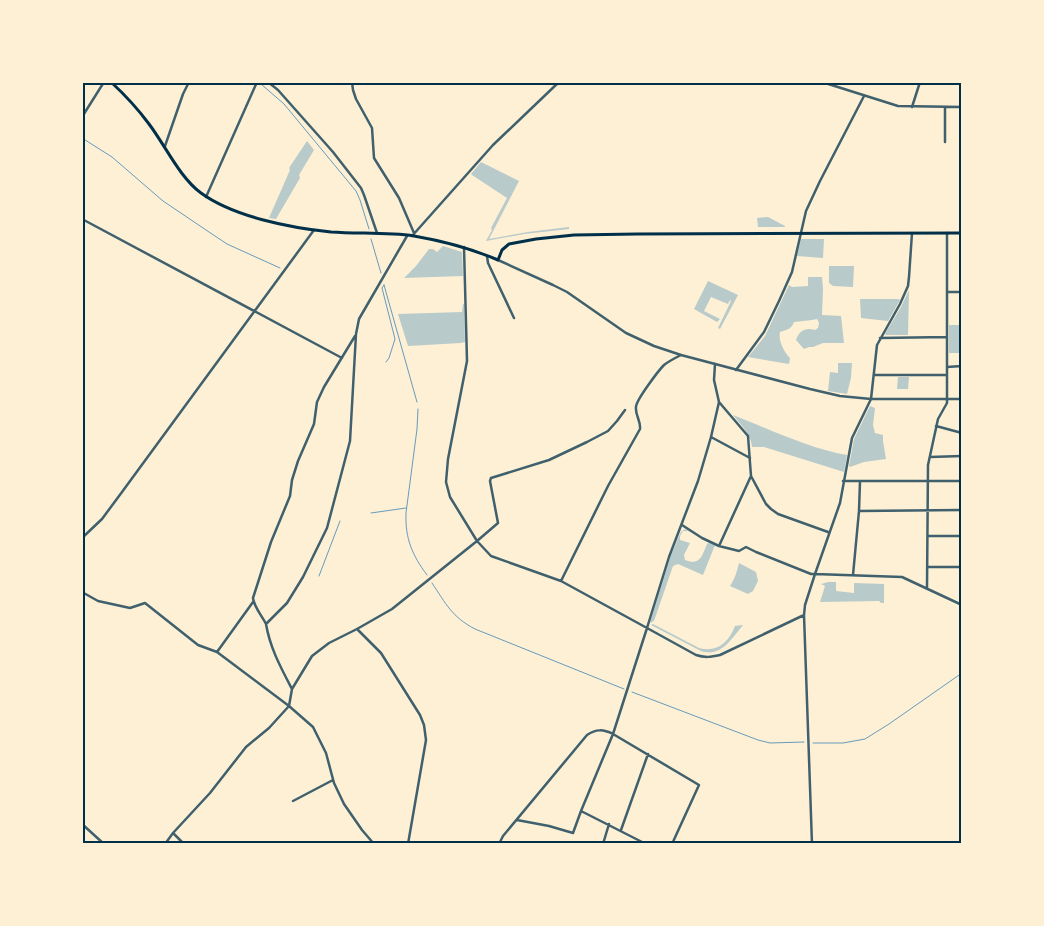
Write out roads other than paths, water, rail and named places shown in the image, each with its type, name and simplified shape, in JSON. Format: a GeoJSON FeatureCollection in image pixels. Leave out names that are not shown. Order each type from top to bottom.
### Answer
{"type":"FeatureCollection","features":[{"type":"Feature","properties":{"kind":"main road"},"geometry":{"type":"LineString","coordinates":[[111,82],[141,113],[191,185],[206,197],[235,211],[263,220],[314,230],[411,235],[464,247],[498,260],[504,247],[509,244],[556,236],[962,233]]}},
{"type":"Feature","properties":{"kind":"street"},"geometry":{"type":"LineString","coordinates":[[82,117],[104,82]]}},
{"type":"Feature","properties":{"kind":"street"},"geometry":{"type":"LineString","coordinates":[[165,146],[189,82]]}},
{"type":"Feature","properties":{"kind":"street"},"geometry":{"type":"LineString","coordinates":[[206,197],[257,82]]}},
{"type":"Feature","properties":{"kind":"street"},"geometry":{"type":"LineString","coordinates":[[268,82],[278,90],[308,123],[360,186],[378,234]]}},
{"type":"Feature","properties":{"kind":"street"},"geometry":{"type":"LineString","coordinates":[[352,82],[356,99],[372,128],[374,158],[399,198],[411,235]]}},
{"type":"Feature","properties":{"kind":"street"},"geometry":{"type":"LineString","coordinates":[[266,624],[288,603],[327,528],[350,441],[356,334],[359,319],[411,235],[493,145],[559,82]]}},
{"type":"Feature","properties":{"kind":"street"},"geometry":{"type":"LineString","coordinates":[[822,82],[898,106],[962,107]]}},
{"type":"Feature","properties":{"kind":"street"},"geometry":{"type":"LineString","coordinates":[[912,107],[920,82]]}},
{"type":"Feature","properties":{"kind":"street"},"geometry":{"type":"LineString","coordinates":[[736,370],[764,332],[779,302],[792,272],[806,212],[864,96]]}},
{"type":"Feature","properties":{"kind":"street"},"geometry":{"type":"LineString","coordinates":[[945,107],[945,142]]}},
{"type":"Feature","properties":{"kind":"street"},"geometry":{"type":"LineString","coordinates":[[82,219],[342,358]]}},
{"type":"Feature","properties":{"kind":"street"},"geometry":{"type":"LineString","coordinates":[[82,538],[102,518],[314,230]]}},
{"type":"Feature","properties":{"kind":"street"},"geometry":{"type":"LineString","coordinates":[[812,844],[805,605],[840,503],[852,438],[871,400],[877,345],[908,286],[912,233]]}},
{"type":"Feature","properties":{"kind":"street"},"geometry":{"type":"LineString","coordinates":[[928,588],[928,465],[938,419],[947,403],[947,233]]}},
{"type":"Feature","properties":{"kind":"street"},"geometry":{"type":"LineString","coordinates":[[464,247],[466,361],[448,459],[446,482],[450,497],[477,541],[491,556],[561,581],[704,658],[720,655],[804,615]]}},
{"type":"Feature","properties":{"kind":"street"},"geometry":{"type":"LineString","coordinates":[[487,256],[488,263],[514,318]]}},
{"type":"Feature","properties":{"kind":"street"},"geometry":{"type":"LineString","coordinates":[[498,260],[567,292],[626,333],[654,346],[681,355],[840,396],[871,400],[962,400]]}},
{"type":"Feature","properties":{"kind":"street"},"geometry":{"type":"LineString","coordinates":[[947,292],[962,292]]}},
{"type":"Feature","properties":{"kind":"street"},"geometry":{"type":"LineString","coordinates":[[292,690],[278,662],[269,639],[266,624],[252,598],[271,542],[290,496],[292,480],[298,461],[314,424],[317,402],[356,334]]}},
{"type":"Feature","properties":{"kind":"street"},"geometry":{"type":"LineString","coordinates":[[880,338],[947,337]]}},
{"type":"Feature","properties":{"kind":"street"},"geometry":{"type":"LineString","coordinates":[[561,581],[608,486],[640,430],[641,426],[636,410],[637,402],[660,370],[681,355]]}},
{"type":"Feature","properties":{"kind":"street"},"geometry":{"type":"LineString","coordinates":[[715,364],[714,380],[720,402],[748,436],[751,476],[766,504],[778,514],[829,533]]}},
{"type":"Feature","properties":{"kind":"street"},"geometry":{"type":"LineString","coordinates":[[947,367],[962,366]]}},
{"type":"Feature","properties":{"kind":"street"},"geometry":{"type":"LineString","coordinates":[[874,375],[947,375]]}},
{"type":"Feature","properties":{"kind":"street"},"geometry":{"type":"LineString","coordinates":[[517,820],[550,826],[573,833],[613,734],[669,557],[698,481],[720,402]]}},
{"type":"Feature","properties":{"kind":"street"},"geometry":{"type":"LineString","coordinates":[[165,844],[210,793],[246,747],[269,728],[289,706],[292,690],[312,656],[329,643],[392,609],[498,522],[491,478],[549,460],[587,442],[608,431],[625,410]]}},
{"type":"Feature","properties":{"kind":"street"},"geometry":{"type":"LineString","coordinates":[[936,426],[962,433]]}},
{"type":"Feature","properties":{"kind":"street"},"geometry":{"type":"LineString","coordinates":[[711,437],[750,458]]}},
{"type":"Feature","properties":{"kind":"street"},"geometry":{"type":"LineString","coordinates":[[930,456],[962,456]]}},
{"type":"Feature","properties":{"kind":"street"},"geometry":{"type":"LineString","coordinates":[[719,546],[751,476]]}},
{"type":"Feature","properties":{"kind":"street"},"geometry":{"type":"LineString","coordinates":[[843,481],[962,481]]}},
{"type":"Feature","properties":{"kind":"street"},"geometry":{"type":"LineString","coordinates":[[853,576],[860,481]]}},
{"type":"Feature","properties":{"kind":"street"},"geometry":{"type":"LineString","coordinates":[[859,511],[962,510]]}},
{"type":"Feature","properties":{"kind":"street"},"geometry":{"type":"LineString","coordinates":[[682,525],[719,546],[739,551],[746,547],[811,574],[902,577],[962,605]]}},
{"type":"Feature","properties":{"kind":"street"},"geometry":{"type":"LineString","coordinates":[[928,536],[962,536]]}},
{"type":"Feature","properties":{"kind":"street"},"geometry":{"type":"LineString","coordinates":[[928,567],[962,567]]}},
{"type":"Feature","properties":{"kind":"street"},"geometry":{"type":"LineString","coordinates":[[82,592],[98,601],[130,608],[145,603],[198,646],[217,652],[289,706],[313,727],[326,753],[333,780],[344,804],[374,844]]}},
{"type":"Feature","properties":{"kind":"street"},"geometry":{"type":"LineString","coordinates":[[217,652],[253,602]]}},
{"type":"Feature","properties":{"kind":"street"},"geometry":{"type":"LineString","coordinates":[[357,629],[381,653],[420,715],[424,725],[426,740],[408,844]]}},
{"type":"Feature","properties":{"kind":"street"},"geometry":{"type":"LineString","coordinates":[[499,844],[503,836],[587,735],[595,730],[599,730],[613,734],[699,785],[672,844]]}},
{"type":"Feature","properties":{"kind":"street"},"geometry":{"type":"LineString","coordinates":[[621,830],[648,754]]}},
{"type":"Feature","properties":{"kind":"street"},"geometry":{"type":"LineString","coordinates":[[293,801],[333,780]]}},
{"type":"Feature","properties":{"kind":"street"},"geometry":{"type":"LineString","coordinates":[[581,811],[646,844]]}},
{"type":"Feature","properties":{"kind":"street"},"geometry":{"type":"LineString","coordinates":[[82,824],[104,844]]}},
{"type":"Feature","properties":{"kind":"street"},"geometry":{"type":"LineString","coordinates":[[603,844],[609,824]]}},
{"type":"Feature","properties":{"kind":"street"},"geometry":{"type":"LineString","coordinates":[[173,833],[184,844]]}},
{"type":"Feature","properties":{"kind":"waterway"},"geometry":{"type":"LineString","coordinates":[[261,84],[284,104],[356,191],[369,229]]}},
{"type":"Feature","properties":{"kind":"waterway"},"geometry":{"type":"LineString","coordinates":[[82,138],[112,157],[163,201],[227,244],[280,268]]}},
{"type":"Feature","properties":{"kind":"waterway"},"geometry":{"type":"LineString","coordinates":[[371,239],[381,273]]}},
{"type":"Feature","properties":{"kind":"waterway"},"geometry":{"type":"LineString","coordinates":[[384,285],[417,402]]}},
{"type":"Feature","properties":{"kind":"waterway"},"geometry":{"type":"LineString","coordinates":[[384,285],[382,288],[395,339],[386,362]]}},
{"type":"Feature","properties":{"kind":"waterway"},"geometry":{"type":"LineString","coordinates":[[418,409],[406,522],[410,546],[427,575]]}},
{"type":"Feature","properties":{"kind":"waterway"},"geometry":{"type":"LineString","coordinates":[[371,513],[406,508]]}},
{"type":"Feature","properties":{"kind":"waterway"},"geometry":{"type":"LineString","coordinates":[[319,576],[340,521]]}},
{"type":"Feature","properties":{"kind":"waterway"},"geometry":{"type":"LineString","coordinates":[[432,583],[455,615],[475,629],[624,689]]}},
{"type":"Feature","properties":{"kind":"waterway"},"geometry":{"type":"LineString","coordinates":[[813,743],[843,743],[865,739],[962,673]]}},
{"type":"Feature","properties":{"kind":"waterway"},"geometry":{"type":"LineString","coordinates":[[632,692],[758,740],[770,743],[804,742]]}}]}
